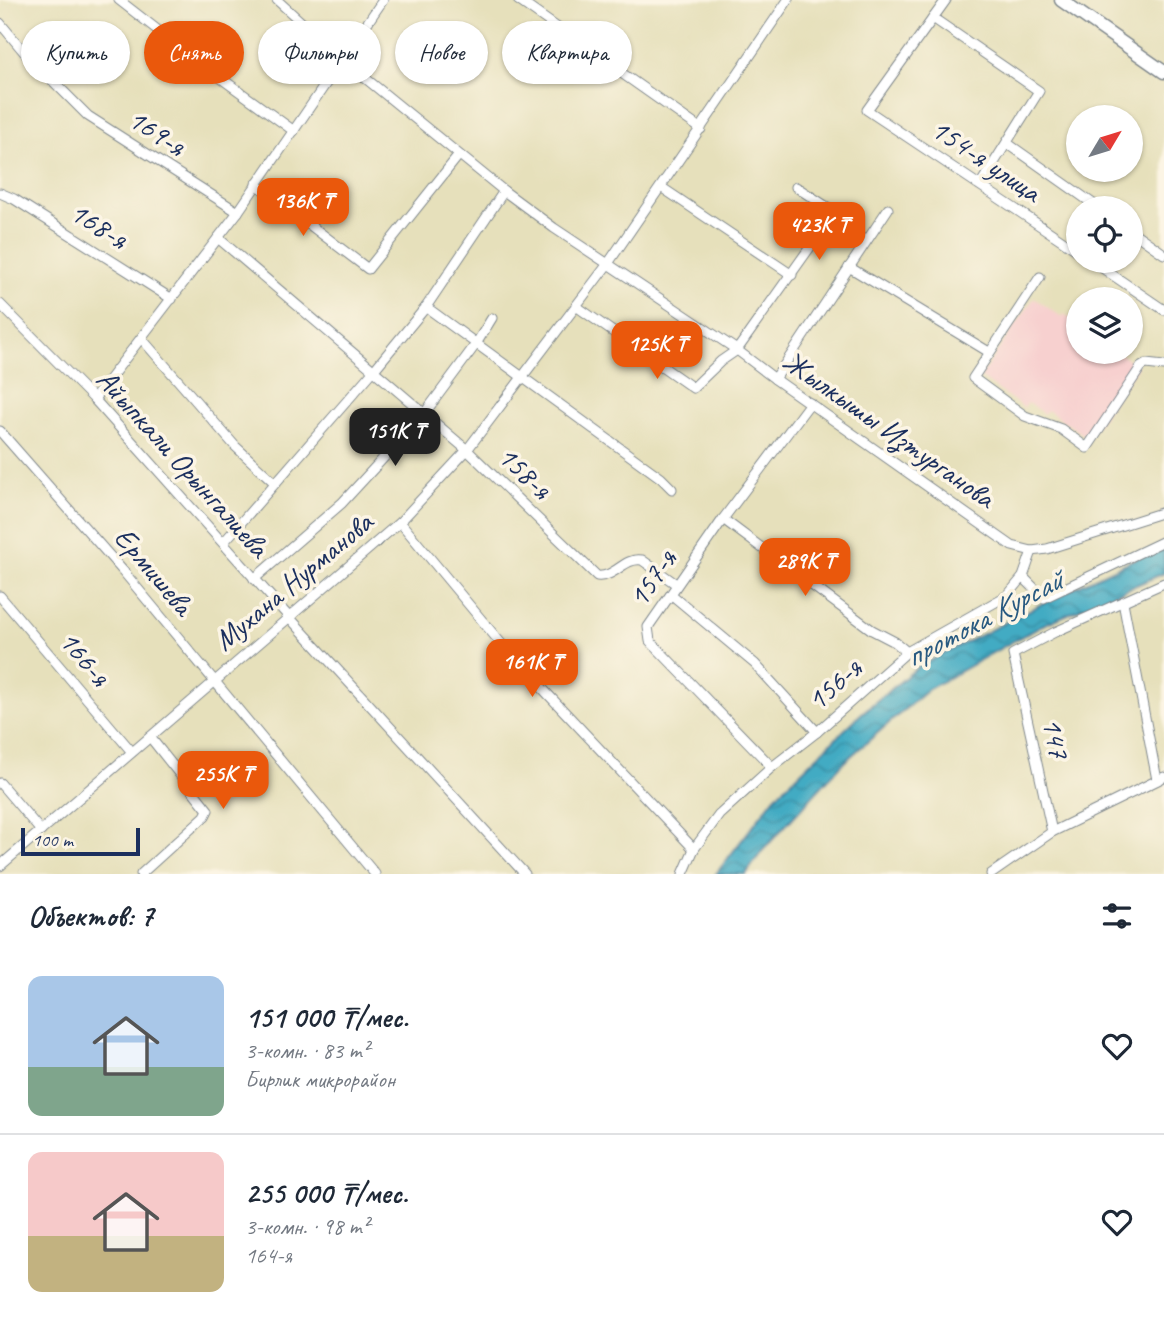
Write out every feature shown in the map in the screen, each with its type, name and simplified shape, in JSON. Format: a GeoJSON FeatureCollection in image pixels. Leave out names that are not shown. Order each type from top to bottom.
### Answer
{"type":"FeatureCollection","features":[{"type":"Feature","properties":{"kind":"street"},"geometry":{"type":"LineString","coordinates":[[120,0],[200,63],[294,131]]}},
{"type":"Feature","properties":{"kind":"street","name":"Жылкышы Изтурганова"},"geometry":{"type":"LineString","coordinates":[[277,0],[300,21]]}},
{"type":"Feature","properties":{"kind":"street"},"geometry":{"type":"LineString","coordinates":[[369,21],[383,0]]}},
{"type":"Feature","properties":{"kind":"street"},"geometry":{"type":"LineString","coordinates":[[518,0],[701,129]]}},
{"type":"Feature","properties":{"kind":"street","name":"Мухана Нурманова"},"geometry":{"type":"LineString","coordinates":[[0,866],[400,522],[467,450],[607,265],[788,0]]}},
{"type":"Feature","properties":{"kind":"street"},"geometry":{"type":"LineString","coordinates":[[946,0],[933,18],[1039,91],[979,185]]}},
{"type":"Feature","properties":{"kind":"street"},"geometry":{"type":"LineString","coordinates":[[1061,0],[1164,72]]}},
{"type":"Feature","properties":{"kind":"street","name":"154-я улица"},"geometry":{"type":"LineString","coordinates":[[933,18],[867,110],[1066,243]]}},
{"type":"Feature","properties":{"kind":"street","name":"169-я"},"geometry":{"type":"LineString","coordinates":[[0,23],[25,53],[88,116],[238,212]]}},
{"type":"Feature","properties":{"kind":"street"},"geometry":{"type":"LineString","coordinates":[[94,399],[238,212],[326,84]]}},
{"type":"Feature","properties":{"kind":"street","name":"Жылкышы Изтурганова"},"geometry":{"type":"LineString","coordinates":[[372,84],[504,191],[607,265],[737,350],[1012,546],[1032,551]]}},
{"type":"Feature","properties":{"kind":"street"},"geometry":{"type":"LineString","coordinates":[[1007,143],[1082,196]]}},
{"type":"Feature","properties":{"kind":"street"},"geometry":{"type":"LineString","coordinates":[[256,184],[368,269],[459,155]]}},
{"type":"Feature","properties":{"kind":"street"},"geometry":{"type":"LineString","coordinates":[[661,187],[792,275]]}},
{"type":"Feature","properties":{"kind":"street"},"geometry":{"type":"LineString","coordinates":[[576,306],[693,388],[720,361],[737,350],[835,212],[796,187]]}},
{"type":"Feature","properties":{"kind":"street"},"geometry":{"type":"LineString","coordinates":[[224,542],[426,307],[504,191]]}},
{"type":"Feature","properties":{"kind":"street","name":"168-я"},"geometry":{"type":"LineString","coordinates":[[0,193],[14,199],[172,299]]}},
{"type":"Feature","properties":{"kind":"street"},"geometry":{"type":"LineString","coordinates":[[775,379],[888,209]]}},
{"type":"Feature","properties":{"kind":"street","name":"158-я"},"geometry":{"type":"LineString","coordinates":[[218,238],[467,450],[597,576],[607,575],[636,559],[642,560],[676,584]]}},
{"type":"Feature","properties":{"kind":"street"},"geometry":{"type":"LineString","coordinates":[[1143,239],[1164,254]]}},
{"type":"Feature","properties":{"kind":"street"},"geometry":{"type":"LineString","coordinates":[[849,267],[989,352]]}},
{"type":"Feature","properties":{"kind":"street"},"geometry":{"type":"LineString","coordinates":[[1110,273],[1164,310]]}},
{"type":"Feature","properties":{"kind":"street"},"geometry":{"type":"LineString","coordinates":[[1040,277],[973,378],[1025,416],[1061,429],[1087,448],[1141,367],[1146,364],[1164,366]]}},
{"type":"Feature","properties":{"kind":"street","name":"Айыпкали Орынгалиева"},"geometry":{"type":"LineString","coordinates":[[0,304],[94,399],[224,542],[254,579],[525,874]]}},
{"type":"Feature","properties":{"kind":"street"},"geometry":{"type":"LineString","coordinates":[[426,307],[661,478],[672,489]]}},
{"type":"Feature","properties":{"kind":"street"},"geometry":{"type":"LineString","coordinates":[[254,579],[342,503],[424,414],[492,318]]}},
{"type":"Feature","properties":{"kind":"street"},"geometry":{"type":"LineString","coordinates":[[142,339],[236,446],[275,483]]}},
{"type":"Feature","properties":{"kind":"street","name":"157-я"},"geometry":{"type":"LineString","coordinates":[[772,767],[650,640],[648,627],[723,519],[810,403]]}},
{"type":"Feature","properties":{"kind":"street","name":"Ермишева"},"geometry":{"type":"LineString","coordinates":[[0,431],[123,571],[375,874]]}},
{"type":"Feature","properties":{"kind":"street"},"geometry":{"type":"LineString","coordinates":[[1032,551],[1164,512]]}},
{"type":"Feature","properties":{"kind":"street"},"geometry":{"type":"LineString","coordinates":[[723,519],[872,630],[895,642],[906,652]]}},
{"type":"Feature","properties":{"kind":"street"},"geometry":{"type":"LineString","coordinates":[[400,522],[509,653],[694,849]]}},
{"type":"Feature","properties":{"kind":"street"},"geometry":{"type":"LineString","coordinates":[[1023,577],[1044,598],[1164,541]]}},
{"type":"Feature","properties":{"kind":"street","name":"156-я"},"geometry":{"type":"LineString","coordinates":[[683,874],[694,849],[719,815],[906,652],[1008,595],[1023,577],[1032,551]]}},
{"type":"Feature","properties":{"kind":"street"},"geometry":{"type":"LineString","coordinates":[[991,874],[1052,832],[1161,778],[1123,602],[1164,583]]}},
{"type":"Feature","properties":{"kind":"street"},"geometry":{"type":"LineString","coordinates":[[672,595],[755,664],[817,732]]}},
{"type":"Feature","properties":{"kind":"street","name":"166-я"},"geometry":{"type":"LineString","coordinates":[[0,596],[132,751]]}},
{"type":"Feature","properties":{"kind":"street","name":"147"},"geometry":{"type":"LineString","coordinates":[[1052,832],[1013,654],[1123,602]]}},
{"type":"Feature","properties":{"kind":"street"},"geometry":{"type":"LineString","coordinates":[[141,874],[201,821],[208,810],[150,737]]}},
{"type":"Feature","properties":{"kind":"street"},"geometry":{"type":"LineString","coordinates":[[0,783],[41,831]]}},
{"type":"Feature","properties":{"kind":"shaded area"},"geometry":{"type":"Polygon","coordinates":[[[1034,298],[1062,317],[1066,315],[1066,364],[1138,366],[1088,438],[1047,410],[1044,414],[1028,403],[1024,408],[980,377],[1034,298]]]}},
{"type":"Feature","properties":{"kind":"water"},"geometry":{"type":"Polygon","coordinates":[[[1164,545],[1164,573],[1040,626],[927,690],[844,762],[762,851],[746,874],[716,874],[775,797],[862,713],[918,667],[1164,545]]]}},
{"type":"Feature","properties":{"kind":"water label","name":"протока Курсай"},"geometry":{"type":"Point","coordinates":[983,618]}}]}
